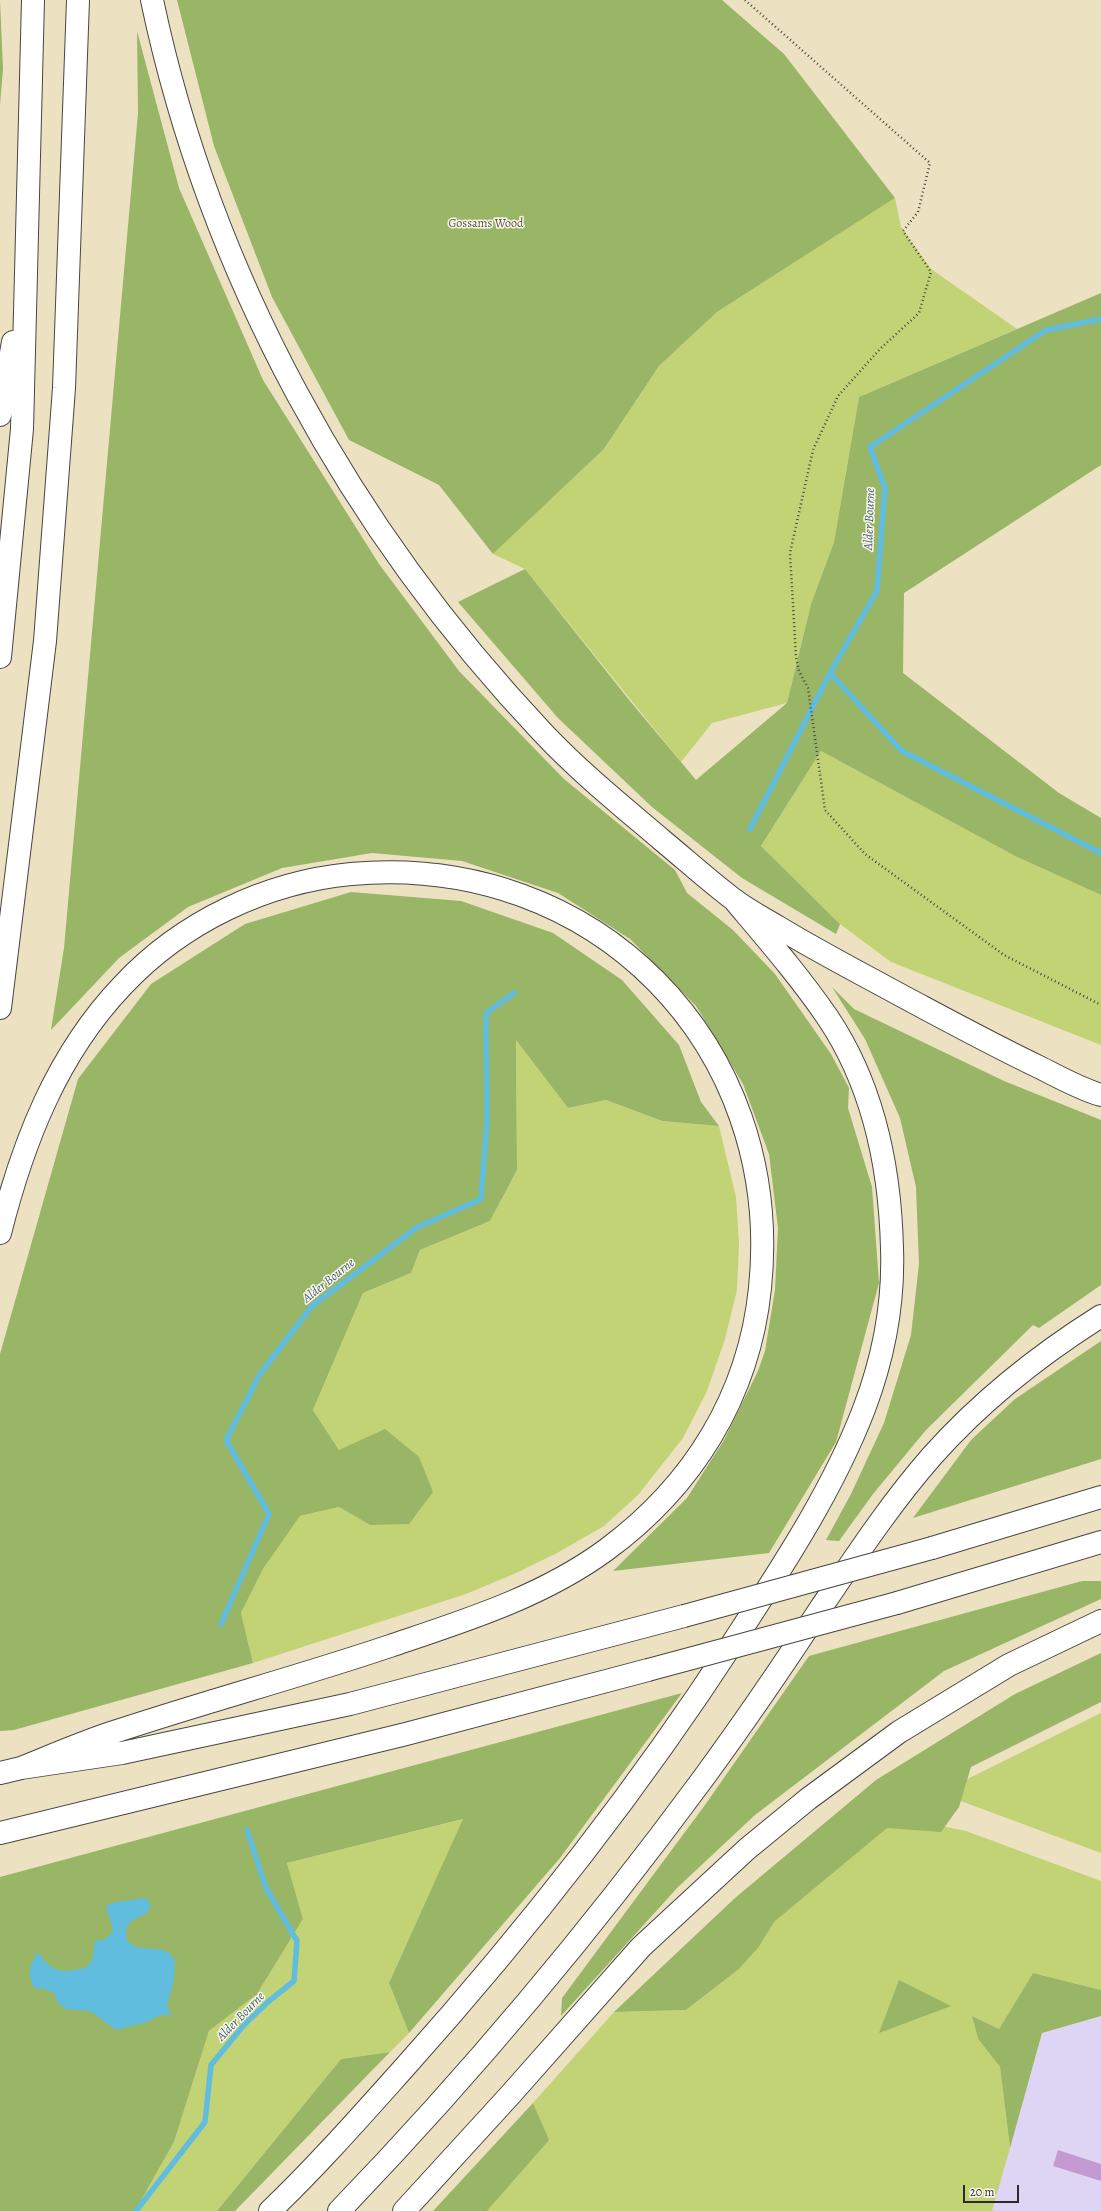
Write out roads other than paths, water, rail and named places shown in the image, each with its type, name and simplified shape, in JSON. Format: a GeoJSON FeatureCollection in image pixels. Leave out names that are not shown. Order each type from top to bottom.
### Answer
{"type":"FeatureCollection","features":[{"type":"Feature","properties":{"kind":"highway"},"geometry":{"type":"LineString","coordinates":[[0,657],[22,429],[33,0]]}},
{"type":"Feature","properties":{"kind":"highway"},"geometry":{"type":"LineString","coordinates":[[0,1008],[45,641],[64,388],[78,0]]}},
{"type":"Feature","properties":{"kind":"highway"},"geometry":{"type":"LineString","coordinates":[[152,0],[171,78],[196,158],[221,230],[253,306],[312,424],[370,517],[465,644],[547,737],[604,791],[735,901],[803,942],[990,1044],[1101,1095]]}},
{"type":"Feature","properties":{"kind":"highway"},"geometry":{"type":"LineString","coordinates":[[0,415],[26,270]]}},
{"type":"Feature","properties":{"kind":"highway"},"geometry":{"type":"LineString","coordinates":[[0,1233],[31,1132],[41,1108],[67,1059],[103,1006],[150,959],[174,940],[219,913],[269,891],[339,875],[397,872],[450,876],[498,887],[531,898],[582,923],[625,954],[648,975],[671,998],[701,1035],[735,1100],[754,1158],[758,1178],[763,1230],[763,1257],[756,1317],[743,1368],[725,1412],[701,1454],[670,1494],[649,1515],[603,1552],[543,1588],[476,1616],[326,1667],[110,1733],[21,1768]]}},
{"type":"Feature","properties":{"kind":"highway"},"geometry":{"type":"LineString","coordinates":[[270,2211],[360,2118],[467,1996],[562,1882],[632,1789],[701,1692],[793,1551],[835,1474],[865,1406],[874,1378],[888,1317],[892,1269],[891,1225],[880,1142],[872,1110],[859,1076],[839,1035],[799,978],[735,901]]}},
{"type":"Feature","properties":{"kind":"highway"},"geometry":{"type":"LineString","coordinates":[[339,2211],[399,2149],[484,2054],[614,1897],[703,1778],[770,1684],[877,1524],[932,1456],[1007,1383],[1067,1337],[1101,1316]]}},
{"type":"Feature","properties":{"kind":"highway"},"geometry":{"type":"LineString","coordinates":[[0,1773],[21,1768],[122,1753],[350,1704],[684,1616],[932,1548],[1101,1497]]}},
{"type":"Feature","properties":{"kind":"highway"},"geometry":{"type":"LineString","coordinates":[[0,1833],[406,1734],[897,1603],[1101,1542]]}},
{"type":"Feature","properties":{"kind":"highway"},"geometry":{"type":"LineString","coordinates":[[404,2211],[506,2100],[641,1947],[747,1849],[808,1799],[899,1732],[1009,1665],[1101,1621]]}},
{"type":"Feature","properties":{"kind":"water"},"geometry":{"type":"Polygon","coordinates":[[[146,1898],[151,1905],[147,1913],[130,1923],[126,1933],[127,1940],[136,1947],[164,1950],[175,1960],[174,1980],[167,2005],[171,2015],[160,2015],[147,2022],[116,2030],[90,2011],[65,2009],[56,2000],[55,1994],[46,1989],[34,1988],[30,1978],[30,1969],[38,1952],[48,1964],[59,1970],[71,1971],[87,1967],[93,1958],[95,1940],[106,1938],[113,1931],[106,1906],[116,1902],[146,1898]]]}},
{"type":"Feature","properties":{"kind":"waterway","name":"Alder Bourne"},"geometry":{"type":"LineString","coordinates":[[750,829],[830,673],[877,591],[885,488],[870,447],[1046,330],[1101,319]]}},
{"type":"Feature","properties":{"kind":"waterway"},"geometry":{"type":"LineString","coordinates":[[830,673],[902,751],[1101,853]]}},
{"type":"Feature","properties":{"kind":"waterway","name":"Alder Bourne"},"geometry":{"type":"LineString","coordinates":[[221,1624],[269,1514],[226,1440],[260,1374],[312,1306],[416,1228],[481,1199],[487,1121],[486,1013],[514,993]]}},
{"type":"Feature","properties":{"kind":"waterway","name":"Alder Bourne"},"geometry":{"type":"LineString","coordinates":[[136,2211],[205,2122],[211,2065],[244,2025],[269,2001],[294,1981],[297,1941],[266,1888],[247,1830]]}},
{"type":"Feature","properties":{"kind":"park label","name":"Gossams Wood"},"geometry":{"type":"Point","coordinates":[486,224]}}]}
